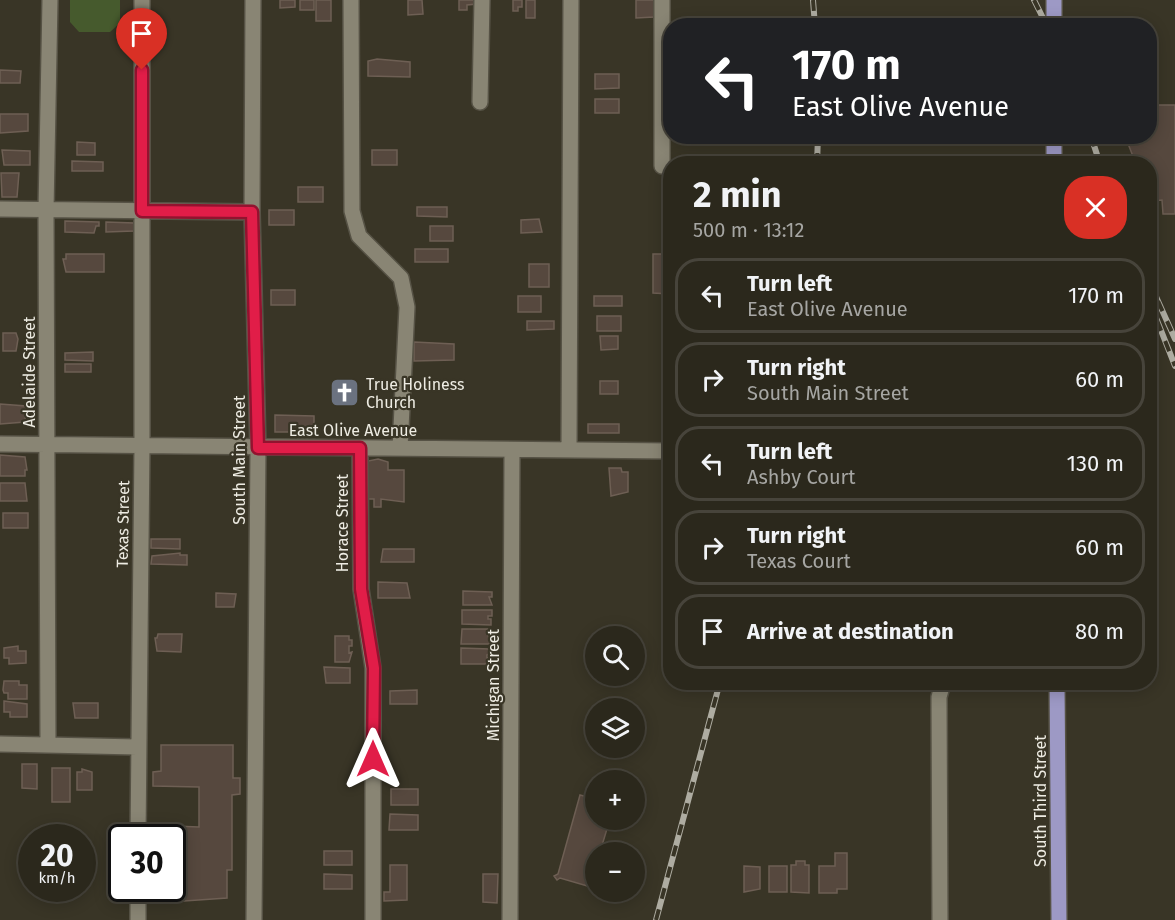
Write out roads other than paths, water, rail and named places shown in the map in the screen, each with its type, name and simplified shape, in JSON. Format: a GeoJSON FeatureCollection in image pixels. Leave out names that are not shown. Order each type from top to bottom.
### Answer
{"type":"FeatureCollection","features":[{"type":"Feature","properties":{"kind":"main road"},"geometry":{"type":"LineString","coordinates":[[1054,0],[1054,18]]}},
{"type":"Feature","properties":{"kind":"main road","name":"South Third Street"},"geometry":{"type":"LineString","coordinates":[[1057,690],[1059,920]]}},
{"type":"Feature","properties":{"kind":"street","name":"Adelaide Street"},"geometry":{"type":"LineString","coordinates":[[48,744],[46,210],[50,0]]}},
{"type":"Feature","properties":{"kind":"street","name":"Texas Street"},"geometry":{"type":"LineString","coordinates":[[138,824],[142,446],[142,0]]}},
{"type":"Feature","properties":{"kind":"street","name":"South Main Street"},"geometry":{"type":"LineString","coordinates":[[253,0],[252,212],[258,448],[254,920]]}},
{"type":"Feature","properties":{"kind":"street"},"geometry":{"type":"LineString","coordinates":[[351,0],[352,211],[359,236],[401,278],[407,307],[400,448]]}},
{"type":"Feature","properties":{"kind":"street"},"geometry":{"type":"LineString","coordinates":[[480,102],[482,0]]}},
{"type":"Feature","properties":{"kind":"street"},"geometry":{"type":"LineString","coordinates":[[569,450],[571,0]]}},
{"type":"Feature","properties":{"kind":"street"},"geometry":{"type":"LineString","coordinates":[[662,0],[662,166]]}},
{"type":"Feature","properties":{"kind":"street"},"geometry":{"type":"LineString","coordinates":[[0,209],[252,212]]}},
{"type":"Feature","properties":{"kind":"street","name":"East Olive Avenue"},"geometry":{"type":"LineString","coordinates":[[0,444],[663,451]]}},
{"type":"Feature","properties":{"kind":"street","name":"Horace Street"},"geometry":{"type":"LineString","coordinates":[[360,448],[361,589],[374,668],[373,920]]}},
{"type":"Feature","properties":{"kind":"street","name":"Michigan Street"},"geometry":{"type":"LineString","coordinates":[[510,920],[512,450]]}},
{"type":"Feature","properties":{"kind":"street"},"geometry":{"type":"LineString","coordinates":[[940,920],[939,697],[941,690]]}},
{"type":"Feature","properties":{"kind":"street"},"geometry":{"type":"LineString","coordinates":[[0,744],[137,747]]}},
{"type":"Feature","properties":{"kind":"street"},"geometry":{"type":"LineString","coordinates":[[138,902],[138,920]]}},
{"type":"Feature","properties":{"kind":"railway"},"geometry":{"type":"LineString","coordinates":[[813,0],[814,18]]}},
{"type":"Feature","properties":{"kind":"railway"},"geometry":{"type":"LineString","coordinates":[[1034,0],[1043,18]]}},
{"type":"Feature","properties":{"kind":"railway"},"geometry":{"type":"LineString","coordinates":[[817,156],[818,144]]}},
{"type":"Feature","properties":{"kind":"railway"},"geometry":{"type":"LineString","coordinates":[[1094,144],[1097,156]]}},
{"type":"Feature","properties":{"kind":"railway"},"geometry":{"type":"LineString","coordinates":[[1157,299],[1175,339]]}},
{"type":"Feature","properties":{"kind":"railway"},"geometry":{"type":"LineString","coordinates":[[1157,320],[1175,366]]}},
{"type":"Feature","properties":{"kind":"railway"},"geometry":{"type":"LineString","coordinates":[[656,920],[718,690]]}},
{"type":"Feature","properties":{"kind":"place","name":"True Holiness Church"},"geometry":{"type":"Point","coordinates":[345,393]}}]}
